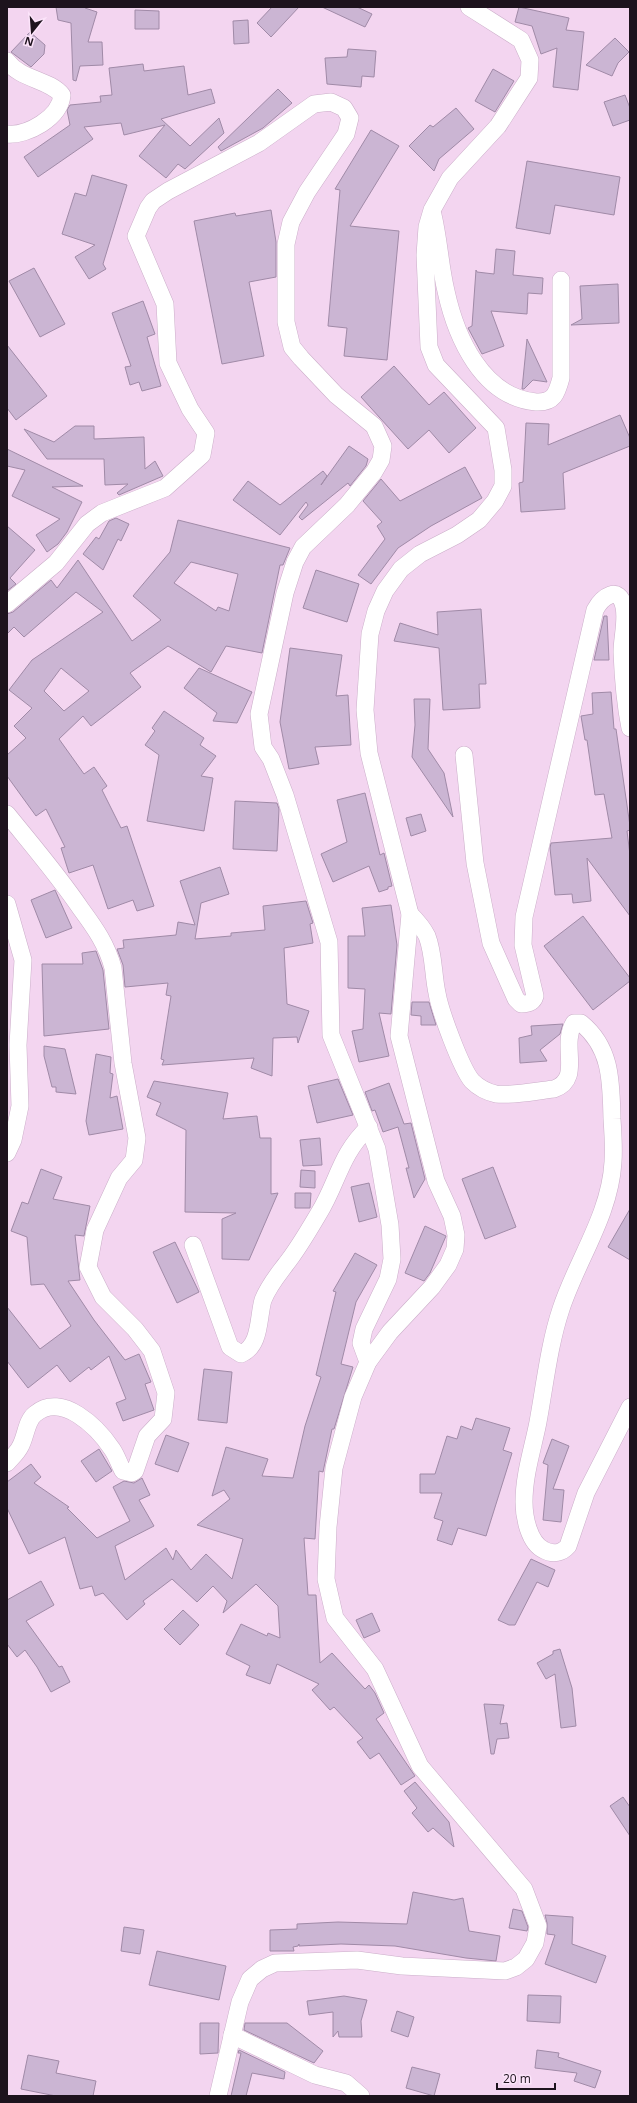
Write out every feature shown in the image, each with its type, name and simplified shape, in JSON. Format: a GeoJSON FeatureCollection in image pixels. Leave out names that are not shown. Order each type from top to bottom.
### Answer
{"type":"FeatureCollection","features":[{"type":"Feature","properties":{"kind":"street"},"geometry":{"type":"LineString","coordinates":[[218,2096],[240,2002],[250,1980],[262,1969],[276,1963],[357,1960],[402,1966],[505,1971],[516,1967],[526,1959],[535,1943],[538,1926],[524,1889],[420,1766],[375,1669],[335,1618],[326,1579],[328,1527],[334,1468],[353,1397],[368,1362],[390,1332],[432,1287],[448,1265],[455,1249],[456,1235],[452,1216],[436,1181],[399,1036],[410,914],[369,753],[365,710],[370,634],[376,611],[384,591],[401,569],[420,554],[456,535],[479,520],[495,501],[503,486],[503,470],[496,428],[436,365],[429,347],[425,255],[427,227],[432,210],[450,178],[498,126],[529,78],[530,60],[521,40],[469,7]]}},
{"type":"Feature","properties":{"kind":"street"},"geometry":{"type":"LineString","coordinates":[[7,61],[13,70],[54,89],[62,95],[61,100],[53,114],[42,123],[23,134],[7,134]]}},
{"type":"Feature","properties":{"kind":"street"},"geometry":{"type":"LineString","coordinates":[[7,604],[56,563],[87,524],[102,513],[165,488],[202,455],[206,433],[190,409],[168,364],[165,304],[136,236],[148,208],[153,201],[168,191],[259,143],[314,104],[331,102],[344,108],[350,118],[346,134],[307,192],[291,222],[286,244],[286,322],[292,347],[336,395],[374,426],[383,446],[381,460],[374,472],[347,505],[303,547],[294,562],[285,593],[259,714],[263,747],[271,758],[285,795],[329,942],[331,1035],[377,1149],[390,1225],[392,1259],[388,1279],[364,1329],[361,1344],[368,1362]]}},
{"type":"Feature","properties":{"kind":"street"},"geometry":{"type":"LineString","coordinates":[[432,210],[438,239],[445,290],[460,335],[475,363],[491,381],[513,396],[543,402],[551,400],[557,393],[561,378],[561,280]]}},
{"type":"Feature","properties":{"kind":"street"},"geometry":{"type":"LineString","coordinates":[[464,754],[475,863],[491,943],[516,999],[521,1004],[525,1004],[531,1002],[535,996],[522,945],[524,917],[595,610],[600,600],[606,595],[614,594],[620,598],[624,605],[622,651],[625,700],[630,728]]}},
{"type":"Feature","properties":{"kind":"street"},"geometry":{"type":"LineString","coordinates":[[7,814],[58,874],[104,942],[110,955],[113,968],[123,1063],[136,1138],[134,1160],[119,1178],[95,1230],[88,1267],[103,1297],[135,1329],[152,1351],[166,1393],[163,1418],[147,1436],[135,1471],[132,1474],[123,1471],[113,1450],[92,1425],[69,1410],[54,1407],[43,1409],[34,1414],[30,1420],[20,1448],[7,1464]]}},
{"type":"Feature","properties":{"kind":"street"},"geometry":{"type":"LineString","coordinates":[[7,904],[23,960],[18,1045],[20,1106],[9,1146]]}},
{"type":"Feature","properties":{"kind":"street"},"geometry":{"type":"LineString","coordinates":[[410,914],[426,935],[430,945],[437,994],[443,1015],[461,1062],[468,1075],[478,1086],[496,1094],[554,1089],[562,1086],[570,1070],[568,1042],[569,1031],[574,1023],[581,1023],[591,1031],[611,1075],[613,1162],[608,1192],[600,1216],[561,1308],[553,1337],[526,1477],[524,1503],[528,1525],[532,1539],[540,1548],[555,1553],[563,1552],[568,1546],[586,1493],[630,1407]]}},
{"type":"Feature","properties":{"kind":"street"},"geometry":{"type":"LineString","coordinates":[[193,1245],[230,1347],[241,1354],[247,1352],[255,1339],[263,1301],[272,1280],[286,1264],[320,1211],[348,1150],[369,1127]]}},
{"type":"Feature","properties":{"kind":"street"},"geometry":{"type":"LineString","coordinates":[[232,2035],[315,2075],[346,2083],[361,2096]]}},
{"type":"Feature","properties":{"kind":"building"},"geometry":{"type":"Polygon","coordinates":[[[56,7],[86,7],[85,8],[97,12],[88,42],[102,42],[103,65],[80,66],[76,81],[73,80],[71,23],[58,20],[56,7]]]}},
{"type":"Feature","properties":{"kind":"building"},"geometry":{"type":"Polygon","coordinates":[[[272,7],[299,7],[271,37],[257,23],[272,7]]]}},
{"type":"Feature","properties":{"kind":"building"},"geometry":{"type":"Polygon","coordinates":[[[322,7],[357,7],[372,14],[365,27],[322,7]]]}},
{"type":"Feature","properties":{"kind":"building"},"geometry":{"type":"Polygon","coordinates":[[[519,7],[569,18],[566,30],[584,32],[578,90],[553,87],[557,48],[541,54],[532,26],[515,22],[519,7]]]}},
{"type":"Feature","properties":{"kind":"building"},"geometry":{"type":"Polygon","coordinates":[[[135,10],[159,11],[159,29],[135,29],[135,10]]]}},
{"type":"Feature","properties":{"kind":"building"},"geometry":{"type":"Polygon","coordinates":[[[248,20],[249,43],[234,44],[233,21],[248,20]]]}},
{"type":"Feature","properties":{"kind":"building"},"geometry":{"type":"Polygon","coordinates":[[[30,32],[45,45],[44,54],[31,67],[11,52],[30,32]]]}},
{"type":"Feature","properties":{"kind":"building"},"geometry":{"type":"Polygon","coordinates":[[[615,38],[629,52],[618,63],[612,76],[586,65],[615,38]]]}},
{"type":"Feature","properties":{"kind":"building"},"geometry":{"type":"Polygon","coordinates":[[[348,49],[376,51],[374,77],[362,76],[361,87],[327,84],[325,58],[347,57],[348,49]]]}},
{"type":"Feature","properties":{"kind":"building"},"geometry":{"type":"Polygon","coordinates":[[[143,64],[144,71],[184,66],[188,95],[211,89],[215,103],[161,119],[190,146],[219,118],[224,133],[185,169],[178,164],[166,178],[139,156],[165,125],[124,135],[121,123],[84,127],[93,139],[38,177],[24,157],[70,125],[67,110],[70,105],[101,102],[100,96],[112,95],[109,68],[143,64]]]}},
{"type":"Feature","properties":{"kind":"building"},"geometry":{"type":"Polygon","coordinates":[[[493,69],[514,81],[495,112],[475,101],[493,69]]]}},
{"type":"Feature","properties":{"kind":"building"},"geometry":{"type":"Polygon","coordinates":[[[278,89],[292,103],[263,128],[221,151],[218,147],[278,89]]]}},
{"type":"Feature","properties":{"kind":"building"},"geometry":{"type":"Polygon","coordinates":[[[625,95],[630,108],[630,120],[613,126],[604,102],[625,95]]]}},
{"type":"Feature","properties":{"kind":"building"},"geometry":{"type":"Polygon","coordinates":[[[456,108],[474,129],[439,159],[434,171],[409,146],[430,125],[433,127],[456,108]]]}},
{"type":"Feature","properties":{"kind":"building"},"geometry":{"type":"Polygon","coordinates":[[[371,130],[399,146],[350,226],[399,231],[387,360],[344,356],[347,328],[328,326],[340,190],[335,189],[371,130]]]}},
{"type":"Feature","properties":{"kind":"building"},"geometry":{"type":"Polygon","coordinates":[[[527,161],[620,177],[614,215],[555,205],[550,234],[516,228],[527,161]]]}},
{"type":"Feature","properties":{"kind":"building"},"geometry":{"type":"Polygon","coordinates":[[[92,175],[127,185],[103,264],[106,269],[89,279],[75,257],[95,245],[62,234],[75,193],[86,196],[92,175]]]}},
{"type":"Feature","properties":{"kind":"building"},"geometry":{"type":"Polygon","coordinates":[[[271,210],[276,242],[276,277],[249,282],[264,356],[222,364],[194,221],[235,213],[236,216],[271,210]]]}},
{"type":"Feature","properties":{"kind":"building"},"geometry":{"type":"Polygon","coordinates":[[[496,249],[515,251],[513,275],[543,278],[542,294],[528,293],[527,314],[491,311],[504,346],[482,354],[468,328],[472,326],[476,270],[477,272],[494,274],[496,249]]]}},
{"type":"Feature","properties":{"kind":"building"},"geometry":{"type":"Polygon","coordinates":[[[34,268],[65,324],[40,337],[9,281],[34,268]]]}},
{"type":"Feature","properties":{"kind":"building"},"geometry":{"type":"Polygon","coordinates":[[[618,284],[619,323],[571,325],[582,319],[580,286],[618,284]]]}},
{"type":"Feature","properties":{"kind":"building"},"geometry":{"type":"Polygon","coordinates":[[[143,301],[155,334],[147,337],[161,386],[142,391],[139,382],[130,385],[125,367],[131,366],[112,313],[143,301]]]}},
{"type":"Feature","properties":{"kind":"building"},"geometry":{"type":"Polygon","coordinates":[[[527,339],[547,382],[533,380],[524,389],[522,389],[527,339]]]}},
{"type":"Feature","properties":{"kind":"building"},"geometry":{"type":"Polygon","coordinates":[[[7,345],[47,396],[16,420],[7,408],[7,345]]]}},
{"type":"Feature","properties":{"kind":"building"},"geometry":{"type":"Polygon","coordinates":[[[394,366],[429,405],[444,392],[476,428],[449,453],[429,430],[408,449],[361,397],[394,366]]]}},
{"type":"Feature","properties":{"kind":"building"},"geometry":{"type":"Polygon","coordinates":[[[620,415],[630,438],[630,446],[563,473],[565,509],[521,512],[519,483],[523,482],[526,423],[549,424],[548,445],[620,415]]]}},
{"type":"Feature","properties":{"kind":"building"},"geometry":{"type":"Polygon","coordinates":[[[75,426],[94,426],[94,439],[144,437],[145,469],[155,461],[163,476],[119,495],[117,493],[128,484],[105,485],[104,459],[47,459],[24,429],[54,442],[75,426]]]}},
{"type":"Feature","properties":{"kind":"building"},"geometry":{"type":"Polygon","coordinates":[[[349,446],[368,459],[366,466],[350,486],[348,483],[302,520],[299,517],[308,505],[306,502],[280,535],[233,500],[248,481],[280,505],[323,471],[327,476],[321,485],[349,446]]]}},
{"type":"Feature","properties":{"kind":"building"},"geometry":{"type":"Polygon","coordinates":[[[7,449],[83,486],[52,487],[82,502],[67,532],[58,544],[47,552],[36,535],[60,519],[12,496],[25,470],[7,466],[7,449]]]}},
{"type":"Feature","properties":{"kind":"building"},"geometry":{"type":"Polygon","coordinates":[[[465,467],[482,498],[431,526],[398,548],[371,584],[358,575],[385,539],[377,526],[382,522],[363,501],[381,479],[400,501],[465,467]]]}},
{"type":"Feature","properties":{"kind":"building"},"geometry":{"type":"Polygon","coordinates":[[[116,518],[129,524],[121,541],[118,539],[103,570],[83,554],[96,537],[99,539],[109,521],[116,518]]]}},
{"type":"Feature","properties":{"kind":"building"},"geometry":{"type":"Polygon","coordinates":[[[178,520],[290,548],[283,565],[280,565],[262,653],[226,646],[211,672],[168,646],[130,673],[141,687],[91,726],[83,716],[59,739],[84,774],[94,767],[107,786],[102,790],[121,828],[127,826],[154,906],[137,911],[133,900],[108,909],[93,865],[69,873],[61,848],[65,847],[46,809],[36,816],[7,776],[7,755],[26,738],[14,726],[32,708],[9,690],[32,660],[103,612],[76,592],[24,637],[14,627],[7,634],[7,614],[13,612],[51,580],[57,588],[78,560],[132,641],[161,620],[133,596],[170,552],[178,520]],[[191,562],[174,583],[216,611],[218,607],[229,611],[238,574],[191,562]],[[61,668],[44,691],[64,711],[89,691],[61,668]]]}},
{"type":"Feature","properties":{"kind":"building"},"geometry":{"type":"Polygon","coordinates":[[[7,526],[35,550],[10,578],[16,584],[7,591],[7,526]]]}},
{"type":"Feature","properties":{"kind":"building"},"geometry":{"type":"Polygon","coordinates":[[[316,570],[359,584],[347,622],[303,608],[316,570]]]}},
{"type":"Feature","properties":{"kind":"building"},"geometry":{"type":"Polygon","coordinates":[[[481,609],[486,684],[479,684],[480,708],[443,710],[439,648],[394,641],[400,623],[438,635],[437,612],[481,609]]]}},
{"type":"Feature","properties":{"kind":"building"},"geometry":{"type":"Polygon","coordinates":[[[604,616],[607,616],[609,660],[594,660],[604,616]]]}},
{"type":"Feature","properties":{"kind":"building"},"geometry":{"type":"Polygon","coordinates":[[[290,648],[342,655],[336,696],[348,695],[351,745],[315,747],[319,764],[289,769],[280,722],[290,648]]]}},
{"type":"Feature","properties":{"kind":"building"},"geometry":{"type":"Polygon","coordinates":[[[199,668],[252,692],[237,723],[213,721],[217,713],[184,688],[199,668]]]}},
{"type":"Feature","properties":{"kind":"building"},"geometry":{"type":"Polygon","coordinates":[[[611,692],[614,729],[616,729],[630,826],[630,830],[627,831],[630,855],[630,916],[587,858],[591,901],[573,903],[572,894],[555,895],[550,848],[551,843],[612,838],[604,794],[595,795],[587,740],[585,740],[581,716],[593,714],[592,693],[611,692]]]}},
{"type":"Feature","properties":{"kind":"building"},"geometry":{"type":"Polygon","coordinates":[[[414,699],[430,699],[428,749],[444,773],[453,817],[412,757],[415,725],[414,699]]]}},
{"type":"Feature","properties":{"kind":"building"},"geometry":{"type":"Polygon","coordinates":[[[164,711],[204,738],[200,745],[216,756],[201,776],[213,778],[204,831],[147,821],[159,755],[145,745],[155,731],[152,728],[164,711]]]}},
{"type":"Feature","properties":{"kind":"building"},"geometry":{"type":"Polygon","coordinates":[[[365,793],[380,855],[384,853],[392,886],[379,892],[369,866],[333,882],[321,854],[347,842],[337,800],[365,793]]]}},
{"type":"Feature","properties":{"kind":"building"},"geometry":{"type":"Polygon","coordinates":[[[235,801],[277,803],[279,809],[277,851],[233,849],[235,801]]]}},
{"type":"Feature","properties":{"kind":"building"},"geometry":{"type":"Polygon","coordinates":[[[421,814],[426,831],[411,836],[406,818],[421,814]]]}},
{"type":"Feature","properties":{"kind":"building"},"geometry":{"type":"Polygon","coordinates":[[[220,867],[229,894],[201,903],[195,939],[231,936],[231,933],[265,930],[263,906],[306,901],[313,923],[310,924],[313,943],[284,948],[287,1004],[309,1011],[298,1043],[297,1037],[273,1038],[272,1076],[251,1068],[254,1058],[162,1065],[164,1060],[161,1059],[171,996],[166,995],[168,983],[125,987],[123,965],[117,949],[124,948],[123,940],[176,935],[178,922],[195,925],[180,881],[220,867]]]}},
{"type":"Feature","properties":{"kind":"building"},"geometry":{"type":"Polygon","coordinates":[[[55,890],[72,928],[46,938],[31,900],[55,890]]]}},
{"type":"Feature","properties":{"kind":"building"},"geometry":{"type":"Polygon","coordinates":[[[391,905],[397,945],[391,1014],[379,1013],[389,1056],[359,1062],[352,1031],[363,1029],[365,989],[348,988],[348,936],[365,936],[362,908],[391,905]]]}},
{"type":"Feature","properties":{"kind":"building"},"geometry":{"type":"Polygon","coordinates":[[[583,916],[630,978],[630,981],[593,1010],[544,946],[583,916]]]}},
{"type":"Feature","properties":{"kind":"building"},"geometry":{"type":"Polygon","coordinates":[[[96,951],[103,970],[109,1029],[44,1036],[42,964],[83,964],[82,953],[96,951]]]}},
{"type":"Feature","properties":{"kind":"building"},"geometry":{"type":"Polygon","coordinates":[[[412,1002],[429,1002],[436,1025],[421,1025],[421,1016],[411,1015],[412,1002]]]}},
{"type":"Feature","properties":{"kind":"building"},"geometry":{"type":"Polygon","coordinates":[[[563,1024],[560,1034],[540,1050],[547,1061],[520,1063],[519,1038],[532,1035],[531,1026],[563,1024]]]}},
{"type":"Feature","properties":{"kind":"building"},"geometry":{"type":"Polygon","coordinates":[[[44,1046],[65,1049],[76,1094],[56,1092],[56,1087],[52,1087],[44,1056],[44,1046]]]}},
{"type":"Feature","properties":{"kind":"building"},"geometry":{"type":"Polygon","coordinates":[[[96,1054],[111,1057],[110,1073],[113,1074],[110,1098],[117,1096],[123,1129],[89,1135],[86,1121],[96,1054]]]}},
{"type":"Feature","properties":{"kind":"building"},"geometry":{"type":"Polygon","coordinates":[[[338,1079],[353,1115],[317,1123],[308,1086],[338,1079]]]}},
{"type":"Feature","properties":{"kind":"building"},"geometry":{"type":"Polygon","coordinates":[[[154,1081],[228,1093],[223,1119],[257,1116],[260,1138],[271,1138],[271,1194],[278,1193],[249,1260],[222,1259],[222,1219],[236,1213],[185,1212],[186,1130],[156,1115],[161,1103],[147,1097],[154,1081]]]}},
{"type":"Feature","properties":{"kind":"building"},"geometry":{"type":"Polygon","coordinates":[[[389,1083],[404,1124],[411,1123],[425,1179],[414,1198],[406,1168],[409,1168],[398,1127],[383,1132],[375,1110],[372,1111],[365,1092],[389,1083]]]}},
{"type":"Feature","properties":{"kind":"building"},"geometry":{"type":"Polygon","coordinates":[[[320,1138],[322,1165],[303,1166],[300,1140],[320,1138]]]}},
{"type":"Feature","properties":{"kind":"building"},"geometry":{"type":"Polygon","coordinates":[[[493,1167],[516,1227],[485,1239],[462,1179],[493,1167]]]}},
{"type":"Feature","properties":{"kind":"building"},"geometry":{"type":"Polygon","coordinates":[[[41,1169],[62,1177],[53,1199],[90,1206],[84,1236],[75,1235],[80,1280],[68,1281],[94,1320],[125,1360],[139,1354],[151,1382],[145,1384],[154,1410],[123,1421],[116,1403],[126,1399],[109,1356],[91,1370],[89,1367],[70,1382],[57,1365],[28,1388],[7,1361],[7,1307],[40,1349],[71,1326],[44,1284],[31,1285],[27,1237],[11,1231],[22,1202],[28,1204],[41,1169]]]}},
{"type":"Feature","properties":{"kind":"building"},"geometry":{"type":"Polygon","coordinates":[[[301,1170],[315,1171],[315,1188],[300,1187],[301,1170]]]}},
{"type":"Feature","properties":{"kind":"building"},"geometry":{"type":"Polygon","coordinates":[[[369,1183],[377,1217],[359,1222],[351,1187],[369,1183]]]}},
{"type":"Feature","properties":{"kind":"building"},"geometry":{"type":"Polygon","coordinates":[[[295,1193],[311,1193],[310,1208],[295,1208],[295,1193]]]}},
{"type":"Feature","properties":{"kind":"building"},"geometry":{"type":"Polygon","coordinates":[[[630,1209],[630,1260],[608,1247],[630,1209]]]}},
{"type":"Feature","properties":{"kind":"building"},"geometry":{"type":"Polygon","coordinates":[[[425,1226],[446,1236],[430,1273],[424,1281],[405,1273],[425,1226]]]}},
{"type":"Feature","properties":{"kind":"building"},"geometry":{"type":"Polygon","coordinates":[[[175,1242],[199,1292],[177,1303],[153,1252],[175,1242]]]}},
{"type":"Feature","properties":{"kind":"building"},"geometry":{"type":"Polygon","coordinates":[[[355,1253],[377,1265],[356,1302],[341,1364],[353,1367],[334,1429],[332,1429],[323,1472],[319,1471],[315,1539],[304,1538],[308,1595],[316,1595],[320,1663],[332,1653],[365,1689],[369,1685],[375,1693],[384,1713],[376,1719],[415,1776],[401,1785],[379,1753],[370,1759],[357,1742],[363,1738],[334,1707],[330,1710],[312,1690],[319,1684],[277,1664],[270,1684],[246,1675],[250,1666],[226,1654],[241,1624],[267,1636],[268,1633],[280,1638],[278,1606],[256,1584],[223,1613],[227,1601],[213,1586],[197,1602],[172,1579],[143,1601],[145,1604],[127,1620],[103,1593],[95,1596],[92,1586],[80,1589],[65,1537],[29,1554],[7,1508],[7,1482],[31,1464],[41,1477],[34,1483],[69,1507],[67,1508],[97,1538],[130,1521],[113,1487],[124,1481],[134,1483],[142,1478],[150,1495],[139,1500],[154,1526],[115,1546],[125,1580],[166,1548],[173,1560],[176,1550],[191,1570],[206,1554],[232,1579],[243,1539],[197,1525],[230,1499],[224,1490],[212,1496],[226,1447],[268,1459],[262,1476],[293,1478],[305,1426],[321,1377],[316,1375],[336,1292],[333,1291],[355,1253]]]}},
{"type":"Feature","properties":{"kind":"building"},"geometry":{"type":"Polygon","coordinates":[[[204,1369],[232,1372],[227,1423],[198,1420],[204,1369]]]}},
{"type":"Feature","properties":{"kind":"building"},"geometry":{"type":"Polygon","coordinates":[[[476,1418],[510,1428],[503,1450],[512,1453],[486,1536],[458,1528],[452,1545],[437,1540],[443,1521],[434,1518],[442,1493],[420,1493],[420,1474],[435,1474],[447,1436],[457,1439],[461,1426],[472,1430],[476,1418]]]}},
{"type":"Feature","properties":{"kind":"building"},"geometry":{"type":"Polygon","coordinates":[[[166,1435],[189,1443],[178,1472],[155,1464],[166,1435]]]}},
{"type":"Feature","properties":{"kind":"building"},"geometry":{"type":"Polygon","coordinates":[[[552,1439],[569,1446],[553,1489],[564,1490],[561,1522],[543,1520],[548,1465],[543,1463],[552,1439]]]}},
{"type":"Feature","properties":{"kind":"building"},"geometry":{"type":"Polygon","coordinates":[[[99,1449],[112,1471],[96,1482],[81,1461],[99,1449]]]}},
{"type":"Feature","properties":{"kind":"building"},"geometry":{"type":"Polygon","coordinates":[[[531,1559],[555,1570],[548,1587],[537,1582],[515,1625],[509,1625],[498,1620],[531,1559]]]}},
{"type":"Feature","properties":{"kind":"building"},"geometry":{"type":"Polygon","coordinates":[[[41,1581],[54,1605],[26,1621],[59,1667],[62,1666],[70,1682],[51,1692],[37,1667],[25,1650],[17,1657],[7,1644],[7,1600],[41,1581]]]}},
{"type":"Feature","properties":{"kind":"building"},"geometry":{"type":"Polygon","coordinates":[[[183,1610],[199,1625],[180,1645],[164,1629],[183,1610]]]}},
{"type":"Feature","properties":{"kind":"building"},"geometry":{"type":"Polygon","coordinates":[[[372,1613],[380,1631],[364,1638],[356,1620],[372,1613]]]}},
{"type":"Feature","properties":{"kind":"building"},"geometry":{"type":"Polygon","coordinates":[[[560,1649],[572,1688],[576,1726],[561,1728],[555,1674],[546,1679],[537,1663],[553,1654],[553,1651],[560,1649]]]}},
{"type":"Feature","properties":{"kind":"building"},"geometry":{"type":"Polygon","coordinates":[[[484,1704],[504,1705],[500,1724],[507,1723],[509,1738],[497,1739],[494,1754],[491,1754],[484,1704]]]}},
{"type":"Feature","properties":{"kind":"building"},"geometry":{"type":"Polygon","coordinates":[[[415,1782],[449,1822],[454,1847],[433,1828],[428,1832],[412,1813],[417,1808],[404,1791],[415,1782]]]}},
{"type":"Feature","properties":{"kind":"building"},"geometry":{"type":"Polygon","coordinates":[[[623,1797],[630,1807],[630,1836],[610,1806],[623,1797]]]}},
{"type":"Feature","properties":{"kind":"building"},"geometry":{"type":"Polygon","coordinates":[[[413,1892],[454,1900],[463,1898],[469,1931],[500,1936],[496,1961],[466,1958],[395,1946],[341,1944],[299,1946],[299,1944],[298,1946],[293,1947],[294,1951],[270,1951],[270,1930],[297,1929],[297,1924],[338,1922],[407,1924],[413,1892]]]}},
{"type":"Feature","properties":{"kind":"building"},"geometry":{"type":"Polygon","coordinates":[[[513,1909],[522,1911],[528,1927],[527,1931],[509,1928],[513,1909]]]}},
{"type":"Feature","properties":{"kind":"building"},"geometry":{"type":"Polygon","coordinates":[[[545,1915],[573,1917],[572,1944],[606,1956],[596,1983],[545,1964],[555,1935],[547,1934],[545,1915]]]}},
{"type":"Feature","properties":{"kind":"building"},"geometry":{"type":"Polygon","coordinates":[[[124,1927],[144,1930],[140,1954],[121,1951],[124,1927]]]}},
{"type":"Feature","properties":{"kind":"building"},"geometry":{"type":"Polygon","coordinates":[[[157,1951],[226,1966],[219,2000],[149,1985],[157,1951]]]}},
{"type":"Feature","properties":{"kind":"building"},"geometry":{"type":"Polygon","coordinates":[[[528,1995],[561,1996],[560,2023],[527,2021],[528,1995]]]}},
{"type":"Feature","properties":{"kind":"building"},"geometry":{"type":"Polygon","coordinates":[[[344,1996],[367,2000],[361,2021],[362,2037],[339,2037],[338,2031],[333,2037],[333,2012],[309,2015],[307,2001],[344,1996]]]}},
{"type":"Feature","properties":{"kind":"building"},"geometry":{"type":"Polygon","coordinates":[[[397,2011],[414,2017],[408,2037],[391,2031],[397,2011]]]}},
{"type":"Feature","properties":{"kind":"building"},"geometry":{"type":"Polygon","coordinates":[[[200,2023],[219,2023],[218,2053],[200,2054],[200,2023]]]}},
{"type":"Feature","properties":{"kind":"building"},"geometry":{"type":"Polygon","coordinates":[[[245,2023],[287,2023],[323,2051],[314,2063],[244,2030],[245,2023]]]}},
{"type":"Feature","properties":{"kind":"building"},"geometry":{"type":"Polygon","coordinates":[[[239,2050],[285,2072],[284,2079],[252,2073],[246,2096],[231,2096],[241,2053],[238,2053],[239,2050]]]}},
{"type":"Feature","properties":{"kind":"building"},"geometry":{"type":"Polygon","coordinates":[[[537,2050],[559,2053],[558,2057],[601,2071],[595,2088],[574,2081],[577,2073],[535,2068],[537,2050]]]}},
{"type":"Feature","properties":{"kind":"building"},"geometry":{"type":"Polygon","coordinates":[[[28,2055],[59,2061],[56,2073],[96,2081],[93,2096],[56,2096],[21,2089],[28,2055]]]}},
{"type":"Feature","properties":{"kind":"building"},"geometry":{"type":"Polygon","coordinates":[[[412,2067],[440,2074],[434,2096],[406,2088],[412,2067]]]}}]}
